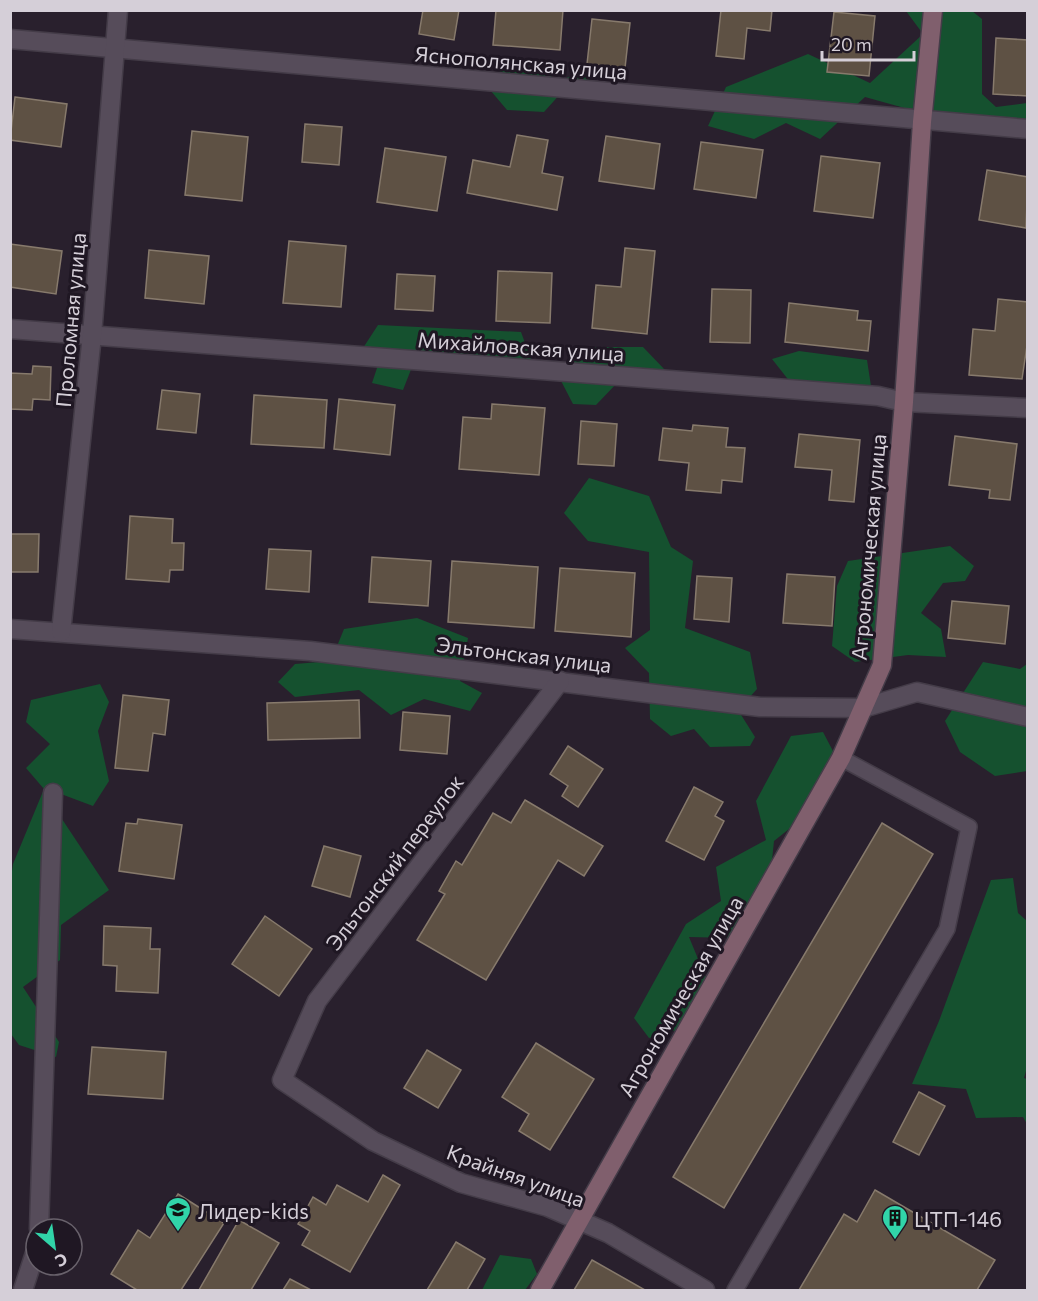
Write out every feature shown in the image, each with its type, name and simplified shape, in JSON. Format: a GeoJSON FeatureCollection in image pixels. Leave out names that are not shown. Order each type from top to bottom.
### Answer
{"type":"FeatureCollection","features":[{"type":"Feature","properties":{"kind":"street","name":"Проломная улица"},"geometry":{"type":"LineString","coordinates":[[61,632],[92,335],[118,10]]}},
{"type":"Feature","properties":{"kind":"street","name":"Агрономическая улица"},"geometry":{"type":"LineString","coordinates":[[540,1290],[841,758],[882,665],[904,402],[922,122],[933,10]]}},
{"type":"Feature","properties":{"kind":"street","name":"Яснополянская улица"},"geometry":{"type":"LineString","coordinates":[[10,39],[116,46],[922,122],[1028,129]]}},
{"type":"Feature","properties":{"kind":"street","name":"Михайловская улица"},"geometry":{"type":"LineString","coordinates":[[10,328],[878,396],[904,402],[1028,408]]}},
{"type":"Feature","properties":{"kind":"street","name":"Эльтонская улица"},"geometry":{"type":"LineString","coordinates":[[10,629],[310,651],[760,707],[863,708],[917,692],[1028,717]]}},
{"type":"Feature","properties":{"kind":"street","name":"Эльтонский переулок"},"geometry":{"type":"LineString","coordinates":[[282,1080],[317,1001],[560,681]]}},
{"type":"Feature","properties":{"kind":"street"},"geometry":{"type":"LineString","coordinates":[[39,1217],[54,793]]}},
{"type":"Feature","properties":{"kind":"street","name":"Крайняя улица"},"geometry":{"type":"LineString","coordinates":[[282,1080],[373,1141],[461,1183],[548,1207],[608,1233],[705,1290]]}},
{"type":"Feature","properties":{"kind":"lane"},"geometry":{"type":"LineString","coordinates":[[735,1290],[947,929],[969,827],[841,758]]}},
{"type":"Feature","properties":{"kind":"green space"},"geometry":{"type":"Polygon","coordinates":[[[906,11],[972,11],[982,19],[982,94],[996,107],[1027,103],[1027,131],[991,117],[944,119],[865,97],[820,139],[786,123],[754,139],[708,126],[726,87],[808,54],[870,83],[923,34],[906,11]]]}},
{"type":"Feature","properties":{"kind":"green space"},"geometry":{"type":"Polygon","coordinates":[[[508,65],[544,68],[557,82],[580,72],[601,89],[562,92],[544,112],[507,110],[485,84],[508,65]]]}},
{"type":"Feature","properties":{"kind":"green space"},"geometry":{"type":"Polygon","coordinates":[[[378,325],[521,332],[532,362],[412,367],[403,390],[372,383],[378,365],[363,348],[378,325]]]}},
{"type":"Feature","properties":{"kind":"green space"},"geometry":{"type":"Polygon","coordinates":[[[580,347],[643,347],[666,371],[618,382],[596,405],[573,404],[559,377],[580,347]]]}},
{"type":"Feature","properties":{"kind":"green space"},"geometry":{"type":"Polygon","coordinates":[[[799,351],[867,360],[871,386],[842,402],[802,397],[772,359],[799,351]]]}},
{"type":"Feature","properties":{"kind":"green space"},"geometry":{"type":"Polygon","coordinates":[[[589,478],[649,496],[671,547],[693,561],[685,628],[750,652],[757,689],[738,710],[755,737],[750,746],[710,747],[694,729],[671,736],[650,719],[649,673],[625,648],[650,630],[649,552],[588,541],[564,513],[589,478]]]}},
{"type":"Feature","properties":{"kind":"green space"},"geometry":{"type":"Polygon","coordinates":[[[950,546],[974,566],[965,581],[943,583],[921,613],[941,629],[946,657],[908,655],[855,662],[832,646],[837,586],[848,561],[950,546]]]}},
{"type":"Feature","properties":{"kind":"green space"},"geometry":{"type":"Polygon","coordinates":[[[417,618],[468,638],[460,681],[482,693],[470,711],[424,699],[391,715],[359,690],[295,697],[278,682],[295,664],[331,661],[344,629],[417,618]]]}},
{"type":"Feature","properties":{"kind":"green space"},"geometry":{"type":"Polygon","coordinates":[[[983,662],[1020,669],[1027,664],[1027,771],[995,776],[960,752],[945,721],[983,662]]]}},
{"type":"Feature","properties":{"kind":"green space"},"geometry":{"type":"Polygon","coordinates":[[[100,684],[109,702],[98,731],[109,781],[93,806],[61,794],[60,816],[109,890],[61,925],[60,960],[23,987],[59,1042],[56,1057],[19,1045],[11,1034],[11,878],[13,864],[44,789],[26,768],[50,744],[26,722],[31,700],[100,684]]]}},
{"type":"Feature","properties":{"kind":"green space"},"geometry":{"type":"Polygon","coordinates":[[[823,732],[834,753],[799,821],[774,841],[771,870],[731,938],[689,937],[706,978],[677,1030],[649,1038],[634,1018],[686,924],[721,901],[716,867],[766,840],[756,801],[791,736],[823,732]]]}},
{"type":"Feature","properties":{"kind":"green space"},"geometry":{"type":"Polygon","coordinates":[[[1013,878],[1018,913],[1027,921],[1028,1064],[1024,1078],[1027,1079],[1027,1124],[1023,1117],[976,1118],[966,1089],[912,1084],[939,1021],[991,880],[1013,878]]]}},
{"type":"Feature","properties":{"kind":"green space"},"geometry":{"type":"Polygon","coordinates":[[[500,1255],[531,1259],[537,1274],[525,1290],[482,1290],[500,1255]]]}},
{"type":"Feature","properties":{"kind":"building"},"geometry":{"type":"Polygon","coordinates":[[[423,10],[459,10],[454,40],[419,34],[423,10]]]}},
{"type":"Feature","properties":{"kind":"building"},"geometry":{"type":"Polygon","coordinates":[[[496,10],[563,10],[560,50],[493,45],[496,10]]]}},
{"type":"Feature","properties":{"kind":"building"},"geometry":{"type":"Polygon","coordinates":[[[721,10],[772,10],[770,31],[747,28],[744,59],[716,56],[721,10]]]}},
{"type":"Feature","properties":{"kind":"building"},"geometry":{"type":"Polygon","coordinates":[[[834,12],[875,16],[869,76],[827,72],[834,12]]]}},
{"type":"Feature","properties":{"kind":"building"},"geometry":{"type":"Polygon","coordinates":[[[592,19],[630,23],[625,68],[587,64],[592,19]]]}},
{"type":"Feature","properties":{"kind":"building"},"geometry":{"type":"Polygon","coordinates":[[[996,38],[1028,40],[1028,96],[993,94],[996,38]]]}},
{"type":"Feature","properties":{"kind":"building"},"geometry":{"type":"Polygon","coordinates":[[[15,97],[67,104],[61,147],[10,140],[15,97]]]}},
{"type":"Feature","properties":{"kind":"building"},"geometry":{"type":"Polygon","coordinates":[[[305,124],[342,127],[339,165],[302,162],[305,124]]]}},
{"type":"Feature","properties":{"kind":"building"},"geometry":{"type":"Polygon","coordinates":[[[192,131],[248,137],[242,201],[185,195],[192,131]]]}},
{"type":"Feature","properties":{"kind":"building"},"geometry":{"type":"Polygon","coordinates":[[[517,135],[548,140],[542,173],[563,177],[557,210],[467,193],[473,160],[510,167],[517,135]]]}},
{"type":"Feature","properties":{"kind":"building"},"geometry":{"type":"Polygon","coordinates":[[[606,136],[660,144],[654,189],[599,181],[606,136]]]}},
{"type":"Feature","properties":{"kind":"building"},"geometry":{"type":"Polygon","coordinates":[[[701,142],[763,150],[756,198],[694,189],[701,142]]]}},
{"type":"Feature","properties":{"kind":"building"},"geometry":{"type":"Polygon","coordinates":[[[385,148],[446,157],[437,211],[377,202],[385,148]]]}},
{"type":"Feature","properties":{"kind":"building"},"geometry":{"type":"Polygon","coordinates":[[[821,156],[880,163],[873,218],[814,211],[821,156]]]}},
{"type":"Feature","properties":{"kind":"building"},"geometry":{"type":"Polygon","coordinates":[[[987,170],[1028,177],[1026,228],[979,220],[987,170]]]}},
{"type":"Feature","properties":{"kind":"building"},"geometry":{"type":"Polygon","coordinates":[[[289,241],[346,246],[341,307],[283,303],[289,241]]]}},
{"type":"Feature","properties":{"kind":"building"},"geometry":{"type":"Polygon","coordinates":[[[10,244],[62,251],[56,294],[10,287],[10,244]]]}},
{"type":"Feature","properties":{"kind":"building"},"geometry":{"type":"Polygon","coordinates":[[[625,248],[655,251],[647,334],[592,328],[596,285],[621,287],[625,248]]]}},
{"type":"Feature","properties":{"kind":"building"},"geometry":{"type":"Polygon","coordinates":[[[149,250],[209,256],[204,304],[145,298],[149,250]]]}},
{"type":"Feature","properties":{"kind":"building"},"geometry":{"type":"Polygon","coordinates":[[[498,271],[552,273],[550,323],[496,321],[498,271]]]}},
{"type":"Feature","properties":{"kind":"building"},"geometry":{"type":"Polygon","coordinates":[[[397,274],[435,276],[433,311],[395,309],[397,274]]]}},
{"type":"Feature","properties":{"kind":"building"},"geometry":{"type":"Polygon","coordinates":[[[712,289],[751,290],[750,343],[710,342],[712,289]]]}},
{"type":"Feature","properties":{"kind":"building"},"geometry":{"type":"Polygon","coordinates":[[[998,299],[1028,302],[1028,339],[1022,379],[969,375],[973,329],[995,331],[998,299]]]}},
{"type":"Feature","properties":{"kind":"building"},"geometry":{"type":"Polygon","coordinates":[[[789,303],[858,311],[857,320],[871,321],[868,351],[785,342],[789,303]]]}},
{"type":"Feature","properties":{"kind":"building"},"geometry":{"type":"Polygon","coordinates":[[[33,366],[51,367],[50,400],[33,399],[32,410],[10,409],[10,373],[32,374],[33,366]]]}},
{"type":"Feature","properties":{"kind":"building"},"geometry":{"type":"Polygon","coordinates":[[[162,390],[200,394],[196,433],[157,429],[162,390]]]}},
{"type":"Feature","properties":{"kind":"building"},"geometry":{"type":"Polygon","coordinates":[[[254,395],[327,400],[324,448],[251,444],[254,395]]]}},
{"type":"Feature","properties":{"kind":"building"},"geometry":{"type":"Polygon","coordinates":[[[339,399],[395,405],[390,455],[334,449],[339,399]]]}},
{"type":"Feature","properties":{"kind":"building"},"geometry":{"type":"Polygon","coordinates":[[[492,404],[545,408],[539,475],[459,469],[463,417],[491,419],[492,404]]]}},
{"type":"Feature","properties":{"kind":"building"},"geometry":{"type":"Polygon","coordinates":[[[581,421],[617,424],[614,466],[578,464],[581,421]]]}},
{"type":"Feature","properties":{"kind":"building"},"geometry":{"type":"Polygon","coordinates":[[[693,425],[728,428],[726,447],[745,448],[742,482],[722,480],[721,493],[686,490],[689,463],[659,460],[663,428],[692,431],[693,425]]]}},
{"type":"Feature","properties":{"kind":"building"},"geometry":{"type":"Polygon","coordinates":[[[799,434],[860,440],[854,502],[829,500],[832,470],[795,467],[799,434]]]}},
{"type":"Feature","properties":{"kind":"building"},"geometry":{"type":"Polygon","coordinates":[[[955,436],[1017,444],[1010,500],[989,498],[990,490],[949,485],[955,436]]]}},
{"type":"Feature","properties":{"kind":"building"},"geometry":{"type":"Polygon","coordinates":[[[130,516],[173,519],[172,543],[184,543],[183,570],[170,570],[169,582],[126,579],[130,516]]]}},
{"type":"Feature","properties":{"kind":"building"},"geometry":{"type":"Polygon","coordinates":[[[10,534],[39,534],[38,572],[10,572],[10,534]]]}},
{"type":"Feature","properties":{"kind":"building"},"geometry":{"type":"Polygon","coordinates":[[[269,549],[311,551],[309,592],[266,589],[269,549]]]}},
{"type":"Feature","properties":{"kind":"building"},"geometry":{"type":"Polygon","coordinates":[[[372,557],[431,561],[428,606],[369,602],[372,557]]]}},
{"type":"Feature","properties":{"kind":"building"},"geometry":{"type":"Polygon","coordinates":[[[452,561],[538,567],[534,628],[448,622],[452,561]]]}},
{"type":"Feature","properties":{"kind":"building"},"geometry":{"type":"Polygon","coordinates":[[[560,568],[635,573],[631,637],[555,631],[560,568]]]}},
{"type":"Feature","properties":{"kind":"building"},"geometry":{"type":"Polygon","coordinates":[[[787,574],[835,577],[832,626],[783,623],[787,574]]]}},
{"type":"Feature","properties":{"kind":"building"},"geometry":{"type":"Polygon","coordinates":[[[697,576],[732,578],[729,622],[694,619],[697,576]]]}},
{"type":"Feature","properties":{"kind":"building"},"geometry":{"type":"Polygon","coordinates":[[[952,601],[1009,606],[1005,644],[948,638],[952,601]]]}},
{"type":"Feature","properties":{"kind":"building"},"geometry":{"type":"Polygon","coordinates":[[[123,695],[169,700],[165,735],[153,733],[148,771],[115,768],[123,695]]]}},
{"type":"Feature","properties":{"kind":"building"},"geometry":{"type":"Polygon","coordinates":[[[359,700],[360,738],[268,740],[267,703],[359,700]]]}},
{"type":"Feature","properties":{"kind":"building"},"geometry":{"type":"Polygon","coordinates":[[[403,712],[450,716],[447,754],[400,750],[403,712]]]}},
{"type":"Feature","properties":{"kind":"building"},"geometry":{"type":"Polygon","coordinates":[[[568,746],[603,769],[578,807],[562,796],[568,786],[550,774],[568,746]]]}},
{"type":"Feature","properties":{"kind":"building"},"geometry":{"type":"Polygon","coordinates":[[[694,787],[723,802],[715,816],[724,821],[704,860],[666,841],[694,787]]]}},
{"type":"Feature","properties":{"kind":"building"},"geometry":{"type":"Polygon","coordinates":[[[525,800],[603,846],[584,876],[558,860],[486,980],[417,940],[445,894],[439,891],[456,861],[462,865],[493,813],[511,823],[525,800]]]}},
{"type":"Feature","properties":{"kind":"building"},"geometry":{"type":"Polygon","coordinates":[[[138,819],[182,825],[174,879],[119,871],[126,823],[137,824],[138,819]]]}},
{"type":"Feature","properties":{"kind":"building"},"geometry":{"type":"Polygon","coordinates":[[[882,823],[933,854],[724,1208],[673,1177],[882,823]]]}},
{"type":"Feature","properties":{"kind":"building"},"geometry":{"type":"Polygon","coordinates":[[[324,846],[361,856],[350,897],[312,886],[324,846]]]}},
{"type":"Feature","properties":{"kind":"building"},"geometry":{"type":"Polygon","coordinates":[[[265,916],[312,949],[279,996],[232,964],[265,916]]]}},
{"type":"Feature","properties":{"kind":"building"},"geometry":{"type":"Polygon","coordinates":[[[104,926],[151,928],[150,949],[160,949],[158,993],[116,991],[117,966],[103,965],[104,926]]]}},
{"type":"Feature","properties":{"kind":"building"},"geometry":{"type":"Polygon","coordinates":[[[536,1043],[594,1079],[550,1150],[519,1131],[529,1114],[502,1097],[536,1043]]]}},
{"type":"Feature","properties":{"kind":"building"},"geometry":{"type":"Polygon","coordinates":[[[92,1047],[166,1052],[163,1099],[88,1094],[92,1047]]]}},
{"type":"Feature","properties":{"kind":"building"},"geometry":{"type":"Polygon","coordinates":[[[427,1050],[461,1070],[438,1108],[404,1088],[427,1050]]]}},
{"type":"Feature","properties":{"kind":"building"},"geometry":{"type":"Polygon","coordinates":[[[919,1092],[945,1106],[919,1155],[893,1142],[919,1092]]]}},
{"type":"Feature","properties":{"kind":"building"},"geometry":{"type":"Polygon","coordinates":[[[383,1175],[400,1185],[350,1272],[302,1245],[310,1231],[298,1224],[313,1197],[326,1205],[337,1185],[368,1202],[383,1175]]]}},
{"type":"Feature","properties":{"kind":"building","name":"ЦТП-146"},"geometry":{"type":"Polygon","coordinates":[[[875,1190],[995,1260],[977,1290],[799,1290],[844,1214],[857,1222],[875,1190]]]}},
{"type":"Feature","properties":{"kind":"building"},"geometry":{"type":"Polygon","coordinates":[[[178,1194],[224,1223],[181,1290],[137,1290],[111,1274],[138,1230],[150,1238],[178,1194]]]}},
{"type":"Feature","properties":{"kind":"building"},"geometry":{"type":"Polygon","coordinates":[[[239,1220],[279,1243],[251,1290],[199,1290],[239,1220]]]}},
{"type":"Feature","properties":{"kind":"building"},"geometry":{"type":"Polygon","coordinates":[[[456,1242],[485,1259],[467,1290],[427,1290],[456,1242]]]}},
{"type":"Feature","properties":{"kind":"building"},"geometry":{"type":"Polygon","coordinates":[[[592,1260],[645,1290],[574,1290],[592,1260]]]}},
{"type":"Feature","properties":{"kind":"building"},"geometry":{"type":"Polygon","coordinates":[[[290,1279],[311,1290],[283,1290],[290,1279]]]}},
{"type":"Feature","properties":{"kind":"place","name":"Лидер-kids"},"geometry":{"type":"Point","coordinates":[178,1233]}},
{"type":"Feature","properties":{"kind":"place","name":"ЦТП-146"},"geometry":{"type":"Point","coordinates":[895,1241]}}]}
